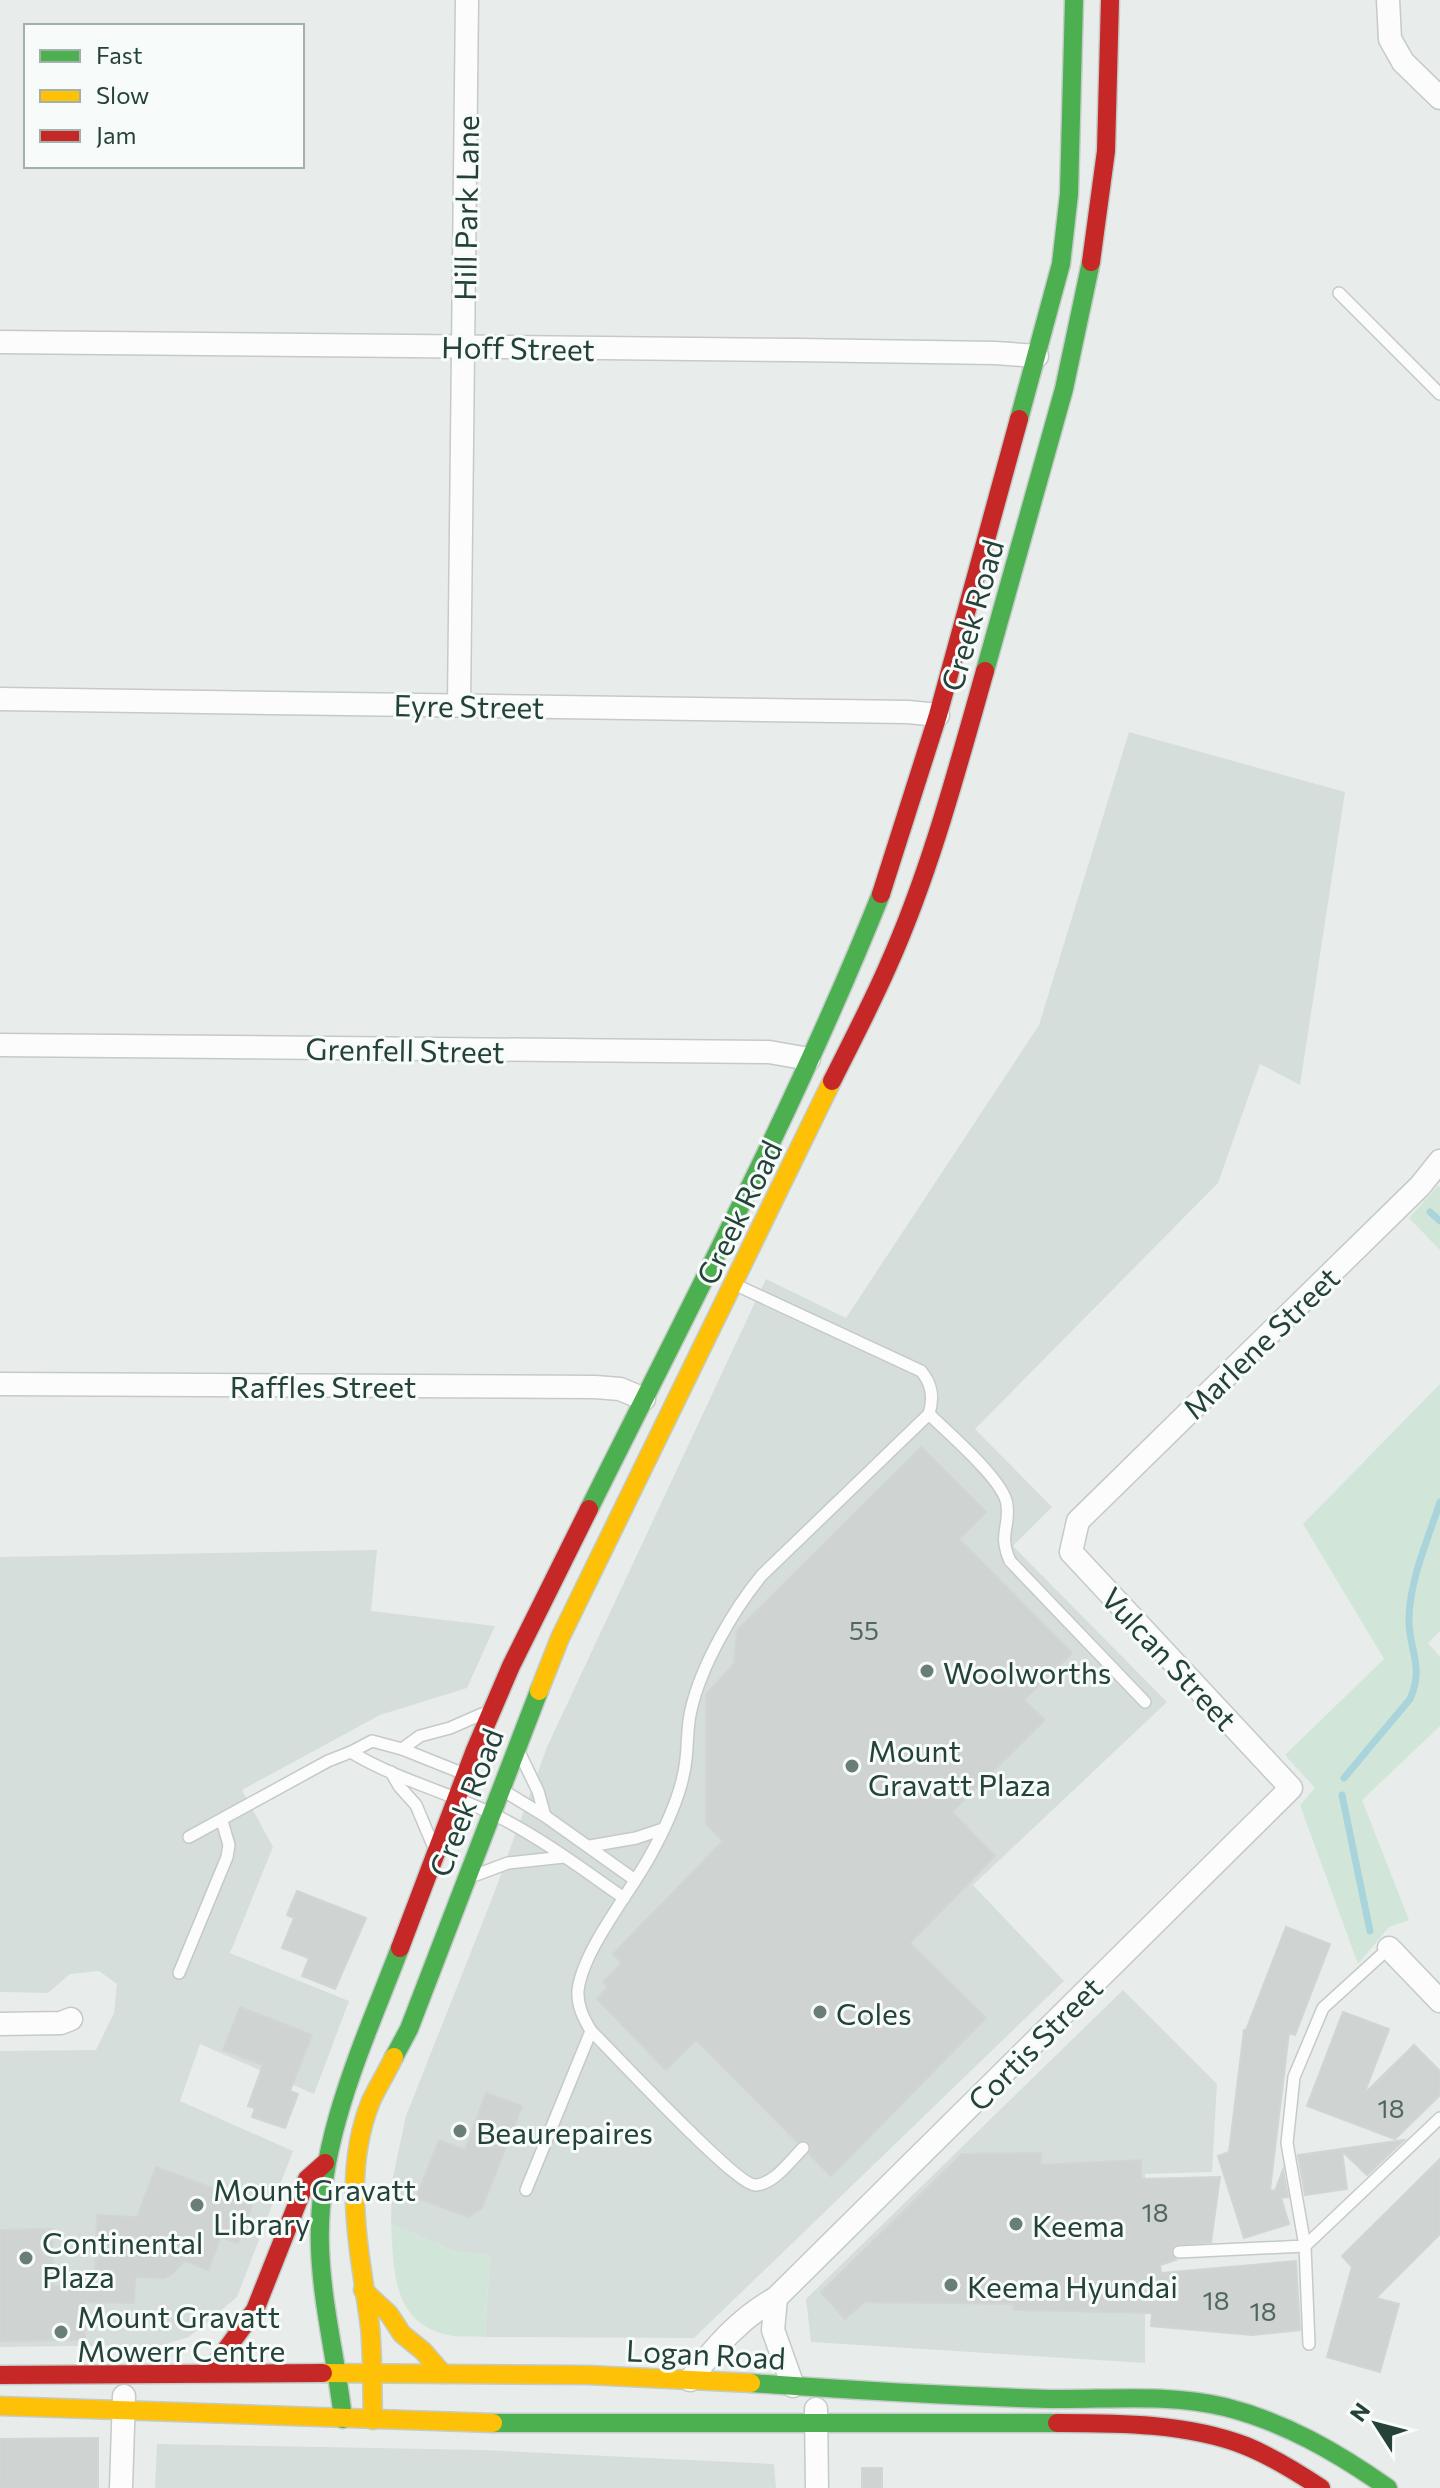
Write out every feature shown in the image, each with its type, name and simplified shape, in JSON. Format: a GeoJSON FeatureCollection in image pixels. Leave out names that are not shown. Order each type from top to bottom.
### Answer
{"type":"FeatureCollection","features":[{"type":"Feature","properties":{"kind":"main road","name":"Creek Road"},"geometry":{"type":"LineString","coordinates":[[373,2420],[370,2330],[353,2200],[359,2143],[365,2119],[409,2029],[490,1813],[482,1782],[491,1711],[538,1610],[750,1185],[860,947],[882,892],[938,715],[1061,264],[1069,178],[1074,0]]}},
{"type":"Feature","properties":{"kind":"main road","name":"Creek Road"},"geometry":{"type":"LineString","coordinates":[[343,2419],[339,2372],[320,2251],[326,2162],[338,2111],[457,1798],[482,1782],[516,1747],[560,1638],[893,955],[921,886],[968,732],[1071,360],[1092,261],[1106,152],[1110,0]]}},
{"type":"Feature","properties":{"kind":"main road"},"geometry":{"type":"LineString","coordinates":[[209,2373],[255,2310],[307,2179],[326,2162]]}},
{"type":"Feature","properties":{"kind":"main road"},"geometry":{"type":"LineString","coordinates":[[363,2290],[443,2374]]}},
{"type":"Feature","properties":{"kind":"main road","name":"Logan Road"},"geometry":{"type":"LineString","coordinates":[[0,2375],[339,2372],[591,2375],[1072,2399],[1143,2398],[1208,2404],[1257,2416],[1339,2454],[1388,2488]]}},
{"type":"Feature","properties":{"kind":"main road"},"geometry":{"type":"LineString","coordinates":[[0,2406],[123,2408],[373,2420],[617,2424],[817,2421],[1160,2427],[1223,2439],[1262,2453],[1294,2469],[1321,2488]]}},
{"type":"Feature","properties":{"kind":"street","name":"Hill Park Lane"},"geometry":{"type":"LineString","coordinates":[[459,705],[467,0]]}},
{"type":"Feature","properties":{"kind":"street"},"geometry":{"type":"LineString","coordinates":[[1388,0],[1390,39],[1403,62],[1440,98]]}},
{"type":"Feature","properties":{"kind":"street","name":"Hoff Street"},"geometry":{"type":"LineString","coordinates":[[0,342],[965,352],[1037,356]]}},
{"type":"Feature","properties":{"kind":"street","name":"Eyre Street"},"geometry":{"type":"LineString","coordinates":[[0,699],[908,712],[938,715]]}},
{"type":"Feature","properties":{"kind":"street","name":"Grenfell Street"},"geometry":{"type":"LineString","coordinates":[[0,1045],[769,1052],[809,1059]]}},
{"type":"Feature","properties":{"kind":"street","name":"Marlene Street"},"geometry":{"type":"LineString","coordinates":[[1078,1521],[1420,1186],[1440,1161]]}},
{"type":"Feature","properties":{"kind":"street","name":"Raffles Street"},"geometry":{"type":"LineString","coordinates":[[0,1384],[595,1387],[620,1389],[644,1399]]}},
{"type":"Feature","properties":{"kind":"street","name":"Vulcan Street"},"geometry":{"type":"LineString","coordinates":[[1078,1521],[1071,1552],[1291,1788]]}},
{"type":"Feature","properties":{"kind":"street","name":"Cortis Street"},"geometry":{"type":"LineString","coordinates":[[690,2380],[715,2348],[751,2312],[776,2298],[1291,1788]]}},
{"type":"Feature","properties":{"kind":"street"},"geometry":{"type":"LineString","coordinates":[[1389,1948],[1440,2001]]}},
{"type":"Feature","properties":{"kind":"street"},"geometry":{"type":"LineString","coordinates":[[0,2024],[61,2023],[71,2019]]}},
{"type":"Feature","properties":{"kind":"street"},"geometry":{"type":"LineString","coordinates":[[776,2298],[773,2330],[793,2386]]}},
{"type":"Feature","properties":{"kind":"street"},"geometry":{"type":"LineString","coordinates":[[121,2488],[124,2374]]}},
{"type":"Feature","properties":{"kind":"street"},"geometry":{"type":"LineString","coordinates":[[816,2388],[817,2488]]}},
{"type":"Feature","properties":{"kind":"lane"},"geometry":{"type":"LineString","coordinates":[[1339,293],[1440,394]]}},
{"type":"Feature","properties":{"kind":"lane"},"geometry":{"type":"LineString","coordinates":[[734,1284],[921,1371],[930,1381],[932,1403],[929,1414],[762,1575],[745,1596],[696,1692],[688,1726],[683,1778],[663,1829],[596,1946],[578,1991],[581,2014],[591,2031],[717,2158],[748,2185],[759,2186],[771,2180],[803,2148]]}},
{"type":"Feature","properties":{"kind":"lane"},"geometry":{"type":"LineString","coordinates":[[929,1414],[997,1483],[1007,1503],[1003,1544],[1010,1561],[1145,1702]]}},
{"type":"Feature","properties":{"kind":"lane"},"geometry":{"type":"LineString","coordinates":[[402,1749],[420,1736],[450,1728],[491,1711]]}},
{"type":"Feature","properties":{"kind":"lane"},"geometry":{"type":"LineString","coordinates":[[189,1837],[328,1761],[372,1741],[402,1749],[482,1782],[545,1816],[635,1880]]}},
{"type":"Feature","properties":{"kind":"lane"},"geometry":{"type":"LineString","coordinates":[[516,1747],[538,1791],[545,1816]]}},
{"type":"Feature","properties":{"kind":"lane"},"geometry":{"type":"LineString","coordinates":[[351,1752],[516,1825],[624,1898]]}},
{"type":"Feature","properties":{"kind":"lane"},"geometry":{"type":"LineString","coordinates":[[391,1772],[416,1805],[436,1852]]}},
{"type":"Feature","properties":{"kind":"lane"},"geometry":{"type":"LineString","coordinates":[[179,1973],[227,1857],[229,1845],[222,1821]]}},
{"type":"Feature","properties":{"kind":"lane"},"geometry":{"type":"LineString","coordinates":[[590,1846],[636,1838],[663,1829]]}},
{"type":"Feature","properties":{"kind":"lane"},"geometry":{"type":"LineString","coordinates":[[465,1879],[508,1863],[564,1857]]}},
{"type":"Feature","properties":{"kind":"lane"},"geometry":{"type":"LineString","coordinates":[[1309,2344],[1305,2246],[1287,2143],[1294,2077],[1323,2008],[1389,1948]]}},
{"type":"Feature","properties":{"kind":"lane"},"geometry":{"type":"LineString","coordinates":[[526,2190],[591,2031]]}},
{"type":"Feature","properties":{"kind":"lane"},"geometry":{"type":"LineString","coordinates":[[1179,2252],[1305,2246],[1440,2118]]}},
{"type":"Feature","properties":{"kind":"shaded area","name":"Mount Gravatt Plaza"},"geometry":{"type":"Polygon","coordinates":[[[1129,732],[1345,792],[1300,1085],[1260,1064],[1218,1183],[975,1429],[1052,1507],[1013,1546],[1167,1702],[973,1885],[1064,1981],[694,2338],[485,2337],[490,2255],[456,2252],[391,2224],[392,2181],[406,2116],[493,1896],[547,1747],[766,1279],[846,1318],[1039,1025],[1129,732]]]}},
{"type":"Feature","properties":{"kind":"shaded area"},"geometry":{"type":"Polygon","coordinates":[[[377,1550],[371,1611],[495,1626],[467,1688],[380,1715],[242,1790],[273,1847],[230,1953],[349,2001],[314,2094],[200,2044],[180,2101],[293,2151],[237,2297],[189,2337],[162,2345],[0,2347],[0,2051],[96,2050],[114,2013],[117,1984],[99,1971],[70,1974],[48,1993],[0,1992],[0,1557],[377,1550]]]}},
{"type":"Feature","properties":{"kind":"shaded area"},"geometry":{"type":"Polygon","coordinates":[[[1123,1990],[1217,2084],[1212,2172],[1145,2174],[1145,2363],[811,2342],[806,2299],[1123,1990]]]}},
{"type":"Feature","properties":{"kind":"shaded area"},"geometry":{"type":"Polygon","coordinates":[[[157,2444],[484,2450],[774,2464],[776,2488],[155,2488],[157,2444]]]}},
{"type":"Feature","properties":{"kind":"green space"},"geometry":{"type":"Polygon","coordinates":[[[1440,1187],[1440,1250],[1409,1218],[1440,1187]]]}},
{"type":"Feature","properties":{"kind":"green space"},"geometry":{"type":"Polygon","coordinates":[[[1440,1384],[1440,1631],[1428,1643],[1440,1657],[1440,1726],[1362,1800],[1409,1920],[1389,1927],[1358,1964],[1300,1805],[1315,1788],[1285,1755],[1384,1659],[1303,1524],[1440,1384]]]}},
{"type":"Feature","properties":{"kind":"green space"},"geometry":{"type":"Polygon","coordinates":[[[391,2224],[456,2252],[490,2255],[485,2337],[453,2336],[433,2330],[418,2321],[407,2309],[396,2278],[391,2224]]]}},
{"type":"Feature","properties":{"kind":"building","name":"Mount Gravatt Plaza"},"geometry":{"type":"Polygon","coordinates":[[[921,1447],[986,1512],[959,1539],[1072,1653],[1024,1700],[1045,1720],[952,1812],[995,1856],[910,1943],[986,2018],[831,2176],[809,2154],[809,2142],[797,2142],[696,2040],[666,2070],[597,1999],[608,1987],[603,1982],[622,1963],[613,1954],[723,1841],[706,1824],[706,1694],[734,1664],[737,1630],[921,1447]]]}},
{"type":"Feature","properties":{"kind":"building"},"geometry":{"type":"Polygon","coordinates":[[[297,1891],[366,1918],[335,1989],[302,1976],[309,1958],[282,1948],[294,1918],[287,1915],[297,1891]]]}},
{"type":"Feature","properties":{"kind":"building"},"geometry":{"type":"Polygon","coordinates":[[[1286,1927],[1330,1944],[1295,2035],[1289,2033],[1270,2190],[1275,2191],[1283,2170],[1288,2197],[1281,2198],[1289,2224],[1244,2238],[1218,2156],[1229,2152],[1244,2030],[1286,1927]]]}},
{"type":"Feature","properties":{"kind":"building"},"geometry":{"type":"Polygon","coordinates":[[[240,2007],[312,2035],[290,2091],[298,2094],[285,2128],[252,2117],[255,2108],[248,2106],[263,2065],[223,2050],[240,2007]]]}},
{"type":"Feature","properties":{"kind":"building"},"geometry":{"type":"Polygon","coordinates":[[[1343,2012],[1389,2029],[1364,2094],[1414,2045],[1440,2071],[1440,2095],[1395,2139],[1307,2106],[1343,2012]]]}},
{"type":"Feature","properties":{"kind":"building"},"geometry":{"type":"Polygon","coordinates":[[[486,2093],[522,2106],[482,2208],[468,2217],[416,2198],[439,2140],[465,2150],[486,2093]]]}},
{"type":"Feature","properties":{"kind":"building"},"geometry":{"type":"Polygon","coordinates":[[[1404,2140],[1367,2175],[1342,2151],[1347,2189],[1305,2195],[1298,2155],[1404,2140]]]}},
{"type":"Feature","properties":{"kind":"building","name":"Keema"},"geometry":{"type":"Polygon","coordinates":[[[1041,2153],[1040,2165],[1141,2160],[1141,2179],[1220,2177],[1211,2242],[1175,2245],[1171,2253],[1176,2260],[1160,2265],[1161,2273],[1296,2261],[1300,2330],[1252,2335],[1151,2326],[1152,2313],[1014,2310],[1013,2304],[864,2302],[845,2319],[821,2292],[962,2154],[1041,2153]]]}},
{"type":"Feature","properties":{"kind":"building"},"geometry":{"type":"Polygon","coordinates":[[[1440,2159],[1440,2234],[1376,2298],[1399,2304],[1380,2372],[1327,2357],[1352,2267],[1342,2256],[1440,2159]]]}},
{"type":"Feature","properties":{"kind":"building"},"geometry":{"type":"Polygon","coordinates":[[[156,2167],[253,2203],[238,2243],[221,2237],[208,2270],[185,2261],[164,2278],[135,2277],[134,2303],[85,2302],[85,2340],[0,2341],[0,2230],[52,2229],[53,2286],[95,2285],[97,2215],[137,2217],[156,2167]]]}},
{"type":"Feature","properties":{"kind":"building"},"geometry":{"type":"Polygon","coordinates":[[[98,2438],[98,2488],[0,2488],[0,2439],[98,2438]]]}},
{"type":"Feature","properties":{"kind":"building"},"geometry":{"type":"Polygon","coordinates":[[[862,2468],[882,2468],[882,2488],[862,2488],[862,2468]]]}},
{"type":"Feature","properties":{"kind":"waterway"},"geometry":{"type":"LineString","coordinates":[[1430,1212],[1440,1221]]}},
{"type":"Feature","properties":{"kind":"waterway"},"geometry":{"type":"LineString","coordinates":[[1344,1778],[1410,1699],[1416,1677],[1409,1629],[1410,1603],[1420,1559],[1440,1502]]}},
{"type":"Feature","properties":{"kind":"waterway"},"geometry":{"type":"LineString","coordinates":[[1342,1795],[1370,1931]]}},
{"type":"Feature","properties":{"kind":"traffic: fast"},"geometry":{"type":"LineString","coordinates":[[1019,419],[1061,264],[1069,194],[1074,0]]}},
{"type":"Feature","properties":{"kind":"traffic: fast"},"geometry":{"type":"LineString","coordinates":[[985,671],[1064,389],[1091,262]]}},
{"type":"Feature","properties":{"kind":"traffic: fast"},"geometry":{"type":"LineString","coordinates":[[589,1509],[778,1127],[881,894]]}},
{"type":"Feature","properties":{"kind":"traffic: fast"},"geometry":{"type":"LineString","coordinates":[[394,2057],[409,2029],[539,1691]]}},
{"type":"Feature","properties":{"kind":"traffic: fast"},"geometry":{"type":"LineString","coordinates":[[343,2419],[321,2270],[321,2209],[326,2170],[345,2095],[400,1948]]}},
{"type":"Feature","properties":{"kind":"traffic: fast"},"geometry":{"type":"LineString","coordinates":[[751,2383],[974,2396],[1160,2399],[1203,2403],[1247,2413],[1290,2430],[1388,2488]]}},
{"type":"Feature","properties":{"kind":"traffic: fast"},"geometry":{"type":"LineString","coordinates":[[493,2423],[1057,2423]]}},
{"type":"Feature","properties":{"kind":"traffic: slow"},"geometry":{"type":"LineString","coordinates":[[539,1691],[560,1638],[832,1081]]}},
{"type":"Feature","properties":{"kind":"traffic: slow"},"geometry":{"type":"LineString","coordinates":[[373,2420],[371,2339],[358,2242],[355,2185],[362,2129],[371,2101],[394,2057]]}},
{"type":"Feature","properties":{"kind":"traffic: slow"},"geometry":{"type":"LineString","coordinates":[[363,2290],[443,2374]]}},
{"type":"Feature","properties":{"kind":"traffic: slow"},"geometry":{"type":"LineString","coordinates":[[323,2373],[588,2375],[751,2383]]}},
{"type":"Feature","properties":{"kind":"traffic: slow"},"geometry":{"type":"LineString","coordinates":[[0,2406],[493,2423]]}},
{"type":"Feature","properties":{"kind":"traffic: jam"},"geometry":{"type":"LineString","coordinates":[[1091,262],[1106,151],[1110,0]]}},
{"type":"Feature","properties":{"kind":"traffic: jam"},"geometry":{"type":"LineString","coordinates":[[881,894],[938,715],[1019,419]]}},
{"type":"Feature","properties":{"kind":"traffic: jam"},"geometry":{"type":"LineString","coordinates":[[832,1081],[881,981],[917,894],[985,671]]}},
{"type":"Feature","properties":{"kind":"traffic: jam"},"geometry":{"type":"LineString","coordinates":[[400,1948],[475,1750],[511,1666],[589,1509]]}},
{"type":"Feature","properties":{"kind":"traffic: jam"},"geometry":{"type":"LineString","coordinates":[[209,2373],[255,2310],[307,2179],[325,2163]]}},
{"type":"Feature","properties":{"kind":"traffic: jam"},"geometry":{"type":"LineString","coordinates":[[0,2375],[323,2373]]}},
{"type":"Feature","properties":{"kind":"traffic: jam"},"geometry":{"type":"LineString","coordinates":[[1057,2423],[1153,2426],[1223,2438],[1266,2455],[1321,2488]]}},
{"type":"Feature","properties":{"kind":"place","name":"Woolworths"},"geometry":{"type":"Point","coordinates":[927,1671]}},
{"type":"Feature","properties":{"kind":"place","name":"Mount Gravatt Plaza"},"geometry":{"type":"Point","coordinates":[852,1766]}},
{"type":"Feature","properties":{"kind":"place","name":"Coles"},"geometry":{"type":"Point","coordinates":[820,2012]}},
{"type":"Feature","properties":{"kind":"place","name":"Beaurepaires"},"geometry":{"type":"Point","coordinates":[460,2131]}},
{"type":"Feature","properties":{"kind":"place","name":"Mount Gravatt Library"},"geometry":{"type":"Point","coordinates":[197,2205]}},
{"type":"Feature","properties":{"kind":"place","name":"Keema"},"geometry":{"type":"Point","coordinates":[1016,2224]}},
{"type":"Feature","properties":{"kind":"place","name":"Continental Plaza"},"geometry":{"type":"Point","coordinates":[26,2258]}},
{"type":"Feature","properties":{"kind":"place","name":"Keema Hyundai"},"geometry":{"type":"Point","coordinates":[951,2285]}},
{"type":"Feature","properties":{"kind":"place","name":"Mount Gravatt Mowerr Centre"},"geometry":{"type":"Point","coordinates":[61,2332]}}]}
